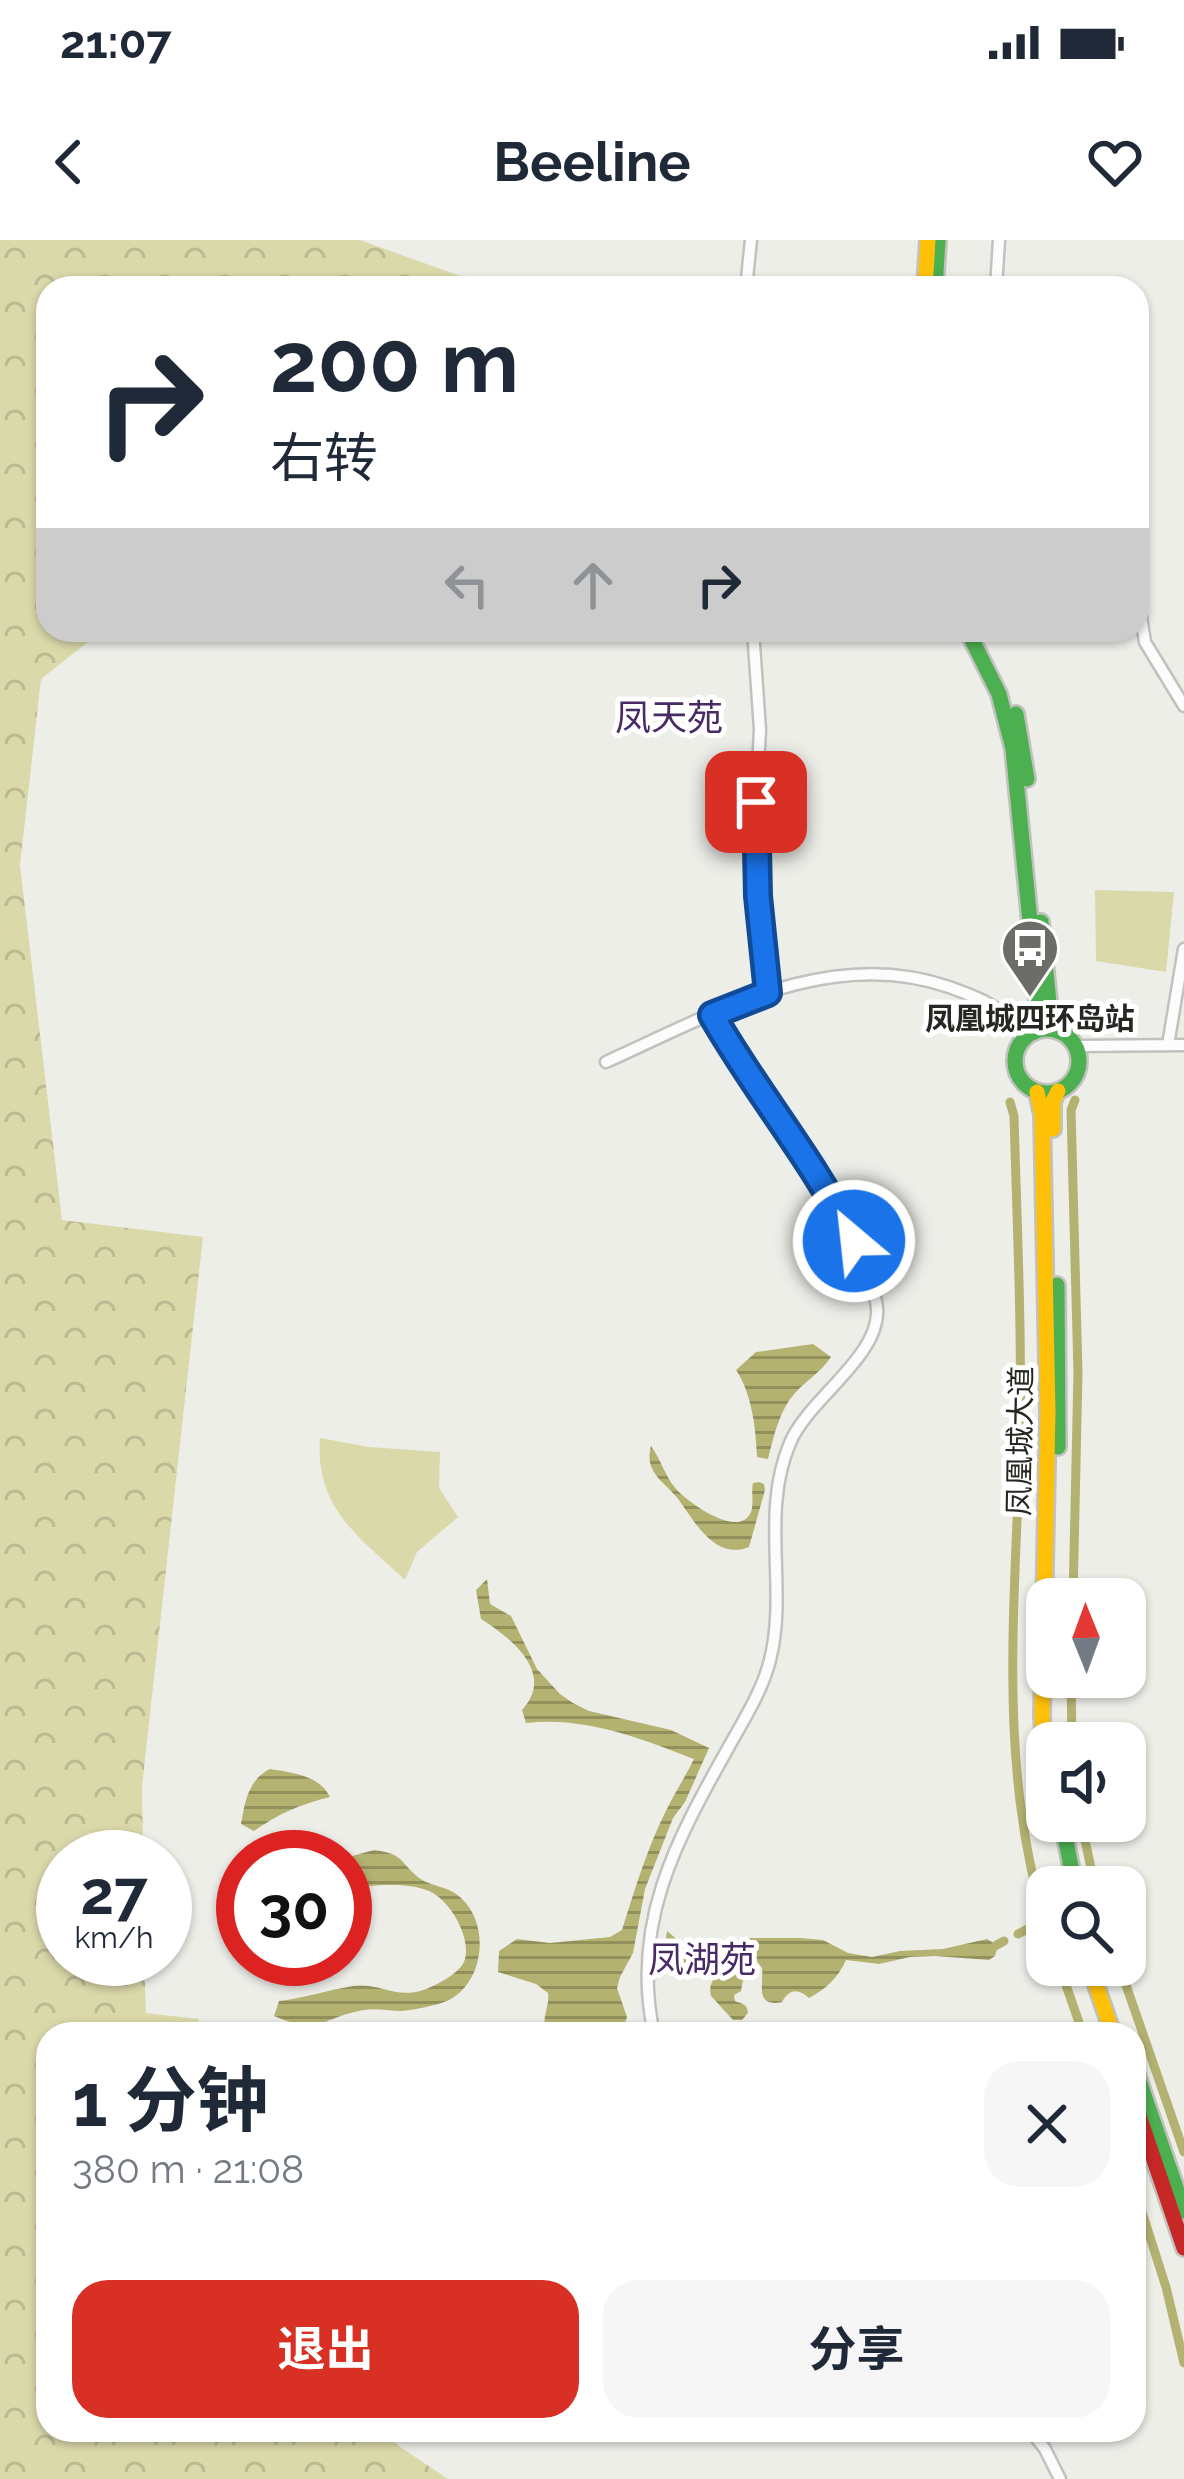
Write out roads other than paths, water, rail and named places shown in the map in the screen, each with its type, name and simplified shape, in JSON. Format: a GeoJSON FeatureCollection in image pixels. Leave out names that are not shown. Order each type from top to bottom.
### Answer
{"type":"FeatureCollection","features":[{"type":"Feature","properties":{"kind":"main road"},"geometry":{"type":"LineString","coordinates":[[926,276],[928,240]]}},
{"type":"Feature","properties":{"kind":"main road"},"geometry":{"type":"LineString","coordinates":[[936,276],[938,240]]}},
{"type":"Feature","properties":{"kind":"main road"},"geometry":{"type":"LineString","coordinates":[[973,642],[999,694],[1017,776],[1038,1019],[1028,1035],[1014,1058],[1015,1069],[1019,1079],[1037,1092],[1068,1086],[1079,1068],[1076,1046],[1058,1031],[1046,1028],[1028,1035]]}},
{"type":"Feature","properties":{"kind":"main road"},"geometry":{"type":"LineString","coordinates":[[985,642],[1004,677],[1022,737],[1047,992],[1058,1031]]}},
{"type":"Feature","properties":{"kind":"main road","name":"凤凰城大道"},"geometry":{"type":"LineString","coordinates":[[1054,1578],[1059,1374],[1052,1109],[1058,1091]]}},
{"type":"Feature","properties":{"kind":"main road","name":"凤凰城大道"},"geometry":{"type":"LineString","coordinates":[[1037,1092],[1042,1115],[1048,1341],[1043,1722]]}},
{"type":"Feature","properties":{"kind":"main road"},"geometry":{"type":"LineString","coordinates":[[1096,1986],[1109,2022]]}},
{"type":"Feature","properties":{"kind":"main road"},"geometry":{"type":"LineString","coordinates":[[1107,1986],[1119,2022]]}},
{"type":"Feature","properties":{"kind":"main road"},"geometry":{"type":"LineString","coordinates":[[1146,2101],[1184,2211]]}},
{"type":"Feature","properties":{"kind":"main road"},"geometry":{"type":"LineString","coordinates":[[1146,2136],[1184,2248]]}},
{"type":"Feature","properties":{"kind":"street"},"geometry":{"type":"LineString","coordinates":[[747,276],[751,240]]}},
{"type":"Feature","properties":{"kind":"street"},"geometry":{"type":"LineString","coordinates":[[997,276],[999,240]]}},
{"type":"Feature","properties":{"kind":"street"},"geometry":{"type":"LineString","coordinates":[[754,642],[760,730],[758,896],[768,993]]}},
{"type":"Feature","properties":{"kind":"street"},"geometry":{"type":"LineString","coordinates":[[1145,642],[1184,706]]}},
{"type":"Feature","properties":{"kind":"street"},"geometry":{"type":"LineString","coordinates":[[1168,1045],[1184,949]]}},
{"type":"Feature","properties":{"kind":"street"},"geometry":{"type":"LineString","coordinates":[[606,1061],[768,993],[831,975],[919,978],[961,991],[1000,1011],[1028,1035]]}},
{"type":"Feature","properties":{"kind":"street"},"geometry":{"type":"LineString","coordinates":[[652,2022],[647,1965],[662,1883],[687,1821],[759,1691],[772,1652],[776,1513],[785,1455],[808,1412],[863,1349],[877,1318],[875,1298],[843,1220],[712,1015]]}},
{"type":"Feature","properties":{"kind":"street"},"geometry":{"type":"LineString","coordinates":[[1076,1046],[1184,1045]]}},
{"type":"Feature","properties":{"kind":"street"},"geometry":{"type":"LineString","coordinates":[[1039,2442],[1060,2479]]}},
{"type":"Feature","properties":{"kind":"waterway"},"geometry":{"type":"LineString","coordinates":[[1073,1578],[1078,1373],[1071,1110],[1075,1100]]}},
{"type":"Feature","properties":{"kind":"waterway"},"geometry":{"type":"LineString","coordinates":[[1010,1102],[1020,1357],[1013,1684],[1015,1746],[1031,1866]]}},
{"type":"Feature","properties":{"kind":"waterway"},"geometry":{"type":"LineString","coordinates":[[1071,1698],[1072,1722]]}},
{"type":"Feature","properties":{"kind":"waterway"},"geometry":{"type":"LineString","coordinates":[[1085,1842],[1091,1866]]}},
{"type":"Feature","properties":{"kind":"waterway"},"geometry":{"type":"LineString","coordinates":[[1018,1934],[1026,1930]]}},
{"type":"Feature","properties":{"kind":"waterway"},"geometry":{"type":"LineString","coordinates":[[995,1946],[1004,1941]]}},
{"type":"Feature","properties":{"kind":"waterway"},"geometry":{"type":"LineString","coordinates":[[1066,1986],[1079,2022]]}},
{"type":"Feature","properties":{"kind":"waterway"},"geometry":{"type":"LineString","coordinates":[[1126,1986],[1139,2022]]}},
{"type":"Feature","properties":{"kind":"waterway"},"geometry":{"type":"LineString","coordinates":[[1146,2043],[1184,2152]]}},
{"type":"Feature","properties":{"kind":"waterway"},"geometry":{"type":"LineString","coordinates":[[1146,2224],[1184,2363]]}},
{"type":"Feature","properties":{"kind":"place","name":"凤凰城四环岛站"},"geometry":{"type":"Point","coordinates":[1030,999]}},
{"type":"Feature","properties":{"kind":"district","name":"凤天苑"},"geometry":{"type":"Point","coordinates":[669,717]}},
{"type":"Feature","properties":{"kind":"district","name":"凤湖苑"},"geometry":{"type":"Point","coordinates":[702,1959]}}]}
